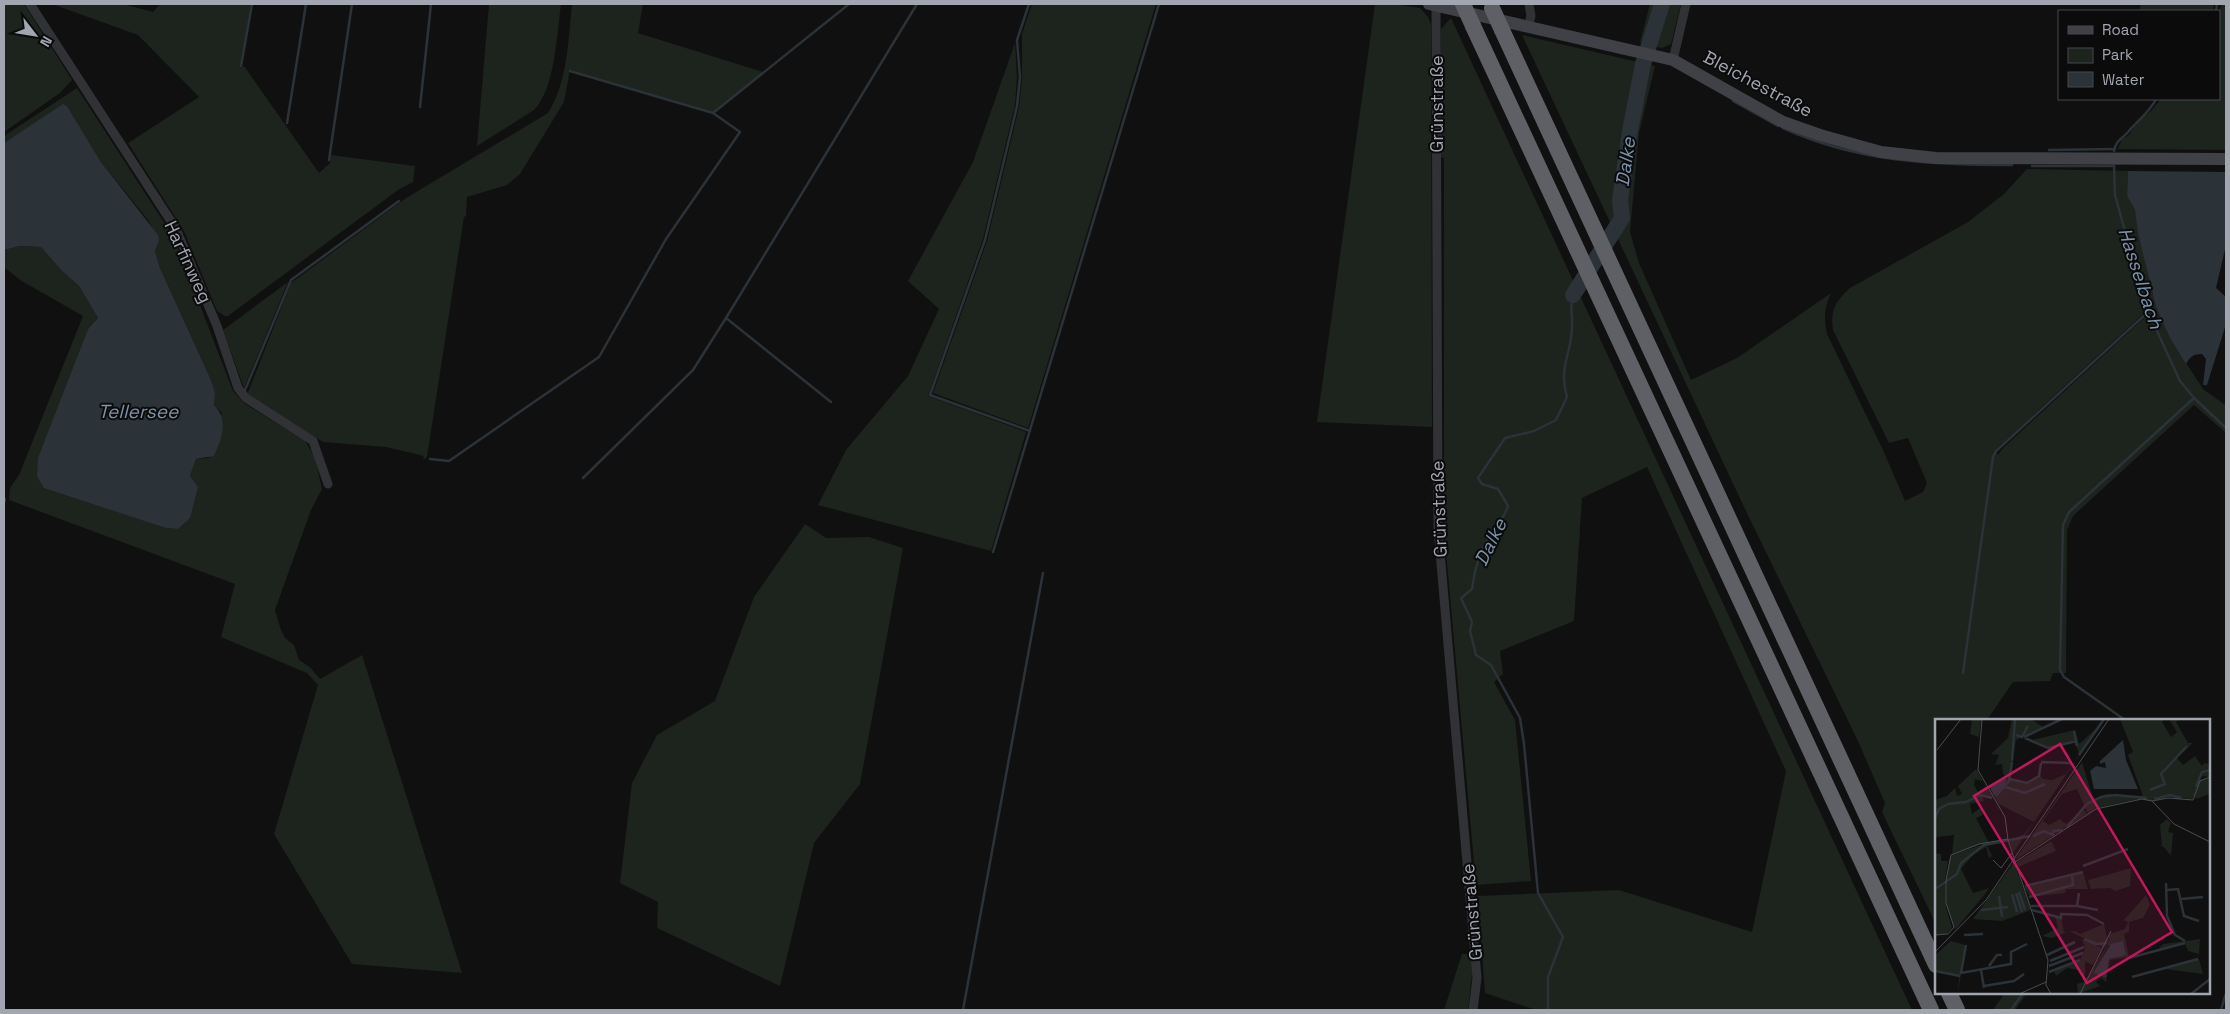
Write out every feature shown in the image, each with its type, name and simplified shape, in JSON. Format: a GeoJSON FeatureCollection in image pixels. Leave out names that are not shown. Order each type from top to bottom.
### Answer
{"type":"FeatureCollection","features":[{"type":"Feature","properties":{"kind":"highway"},"geometry":{"type":"LineString","coordinates":[[1463,4],[1930,1010]]}},
{"type":"Feature","properties":{"kind":"highway"},"geometry":{"type":"LineString","coordinates":[[1491,6],[1935,963]]}},
{"type":"Feature","properties":{"kind":"highway"},"geometry":{"type":"LineString","coordinates":[[1949,994],[1957,1010]]}},
{"type":"Feature","properties":{"kind":"street","name":"Harfinweg"},"geometry":{"type":"LineString","coordinates":[[30,4],[176,229],[217,326],[238,388],[246,398],[313,441],[328,484]]}},
{"type":"Feature","properties":{"kind":"street","name":"Bleichestraße"},"geometry":{"type":"LineString","coordinates":[[1433,4],[1669,59],[1784,122],[1820,135],[1881,152],[1936,158],[2226,159]]}},
{"type":"Feature","properties":{"kind":"street","name":"Grünstraße"},"geometry":{"type":"LineString","coordinates":[[1433,4],[1438,529],[1477,978],[1473,1010]]}},
{"type":"Feature","properties":{"kind":"street"},"geometry":{"type":"LineString","coordinates":[[1528,27],[1531,16],[1529,4]]}},
{"type":"Feature","properties":{"kind":"street"},"geometry":{"type":"LineString","coordinates":[[1669,59],[1686,4]]}},
{"type":"Feature","properties":{"kind":"green space"},"geometry":{"type":"Polygon","coordinates":[[[4,4],[24,4],[72,80],[60,93],[4,132],[4,4]]]}},
{"type":"Feature","properties":{"kind":"green space"},"geometry":{"type":"Polygon","coordinates":[[[52,4],[123,4],[153,12],[160,4],[251,4],[240,68],[244,66],[319,173],[330,163],[331,155],[415,166],[413,182],[398,190],[228,316],[225,316],[217,311],[184,231],[128,143],[199,97],[138,35],[52,4]]]}},
{"type":"Feature","properties":{"kind":"green space"},"geometry":{"type":"Polygon","coordinates":[[[489,4],[561,4],[551,75],[541,101],[534,110],[477,146],[489,4]]]}},
{"type":"Feature","properties":{"kind":"green space"},"geometry":{"type":"Polygon","coordinates":[[[572,4],[643,4],[638,33],[763,72],[713,112],[570,70],[564,102],[520,174],[507,185],[467,197],[466,216],[464,217],[427,457],[423,460],[424,456],[386,447],[323,442],[247,395],[291,283],[406,198],[548,113],[560,88],[568,46],[572,4]]]}},
{"type":"Feature","properties":{"kind":"green space"},"geometry":{"type":"Polygon","coordinates":[[[1032,4],[1156,4],[1028,428],[933,393],[987,241],[1019,107],[1022,78],[1022,34],[1032,4]]]}},
{"type":"Feature","properties":{"kind":"green space"},"geometry":{"type":"Polygon","coordinates":[[[1375,4],[1393,4],[1420,8],[1428,17],[1431,25],[1432,427],[1317,422],[1375,4]]]}},
{"type":"Feature","properties":{"kind":"green space"},"geometry":{"type":"Polygon","coordinates":[[[1650,4],[1681,4],[1671,44],[1662,48],[1640,42],[1650,4]]]}},
{"type":"Feature","properties":{"kind":"green space"},"geometry":{"type":"Polygon","coordinates":[[[2141,4],[2214,4],[2213,10],[2139,10],[2141,4]]]}},
{"type":"Feature","properties":{"kind":"green space"},"geometry":{"type":"Polygon","coordinates":[[[2221,4],[2226,4],[2226,150],[2118,149],[2122,139],[2129,135],[2137,123],[2160,100],[2220,100],[2221,4]]]}},
{"type":"Feature","properties":{"kind":"green space"},"geometry":{"type":"Polygon","coordinates":[[[1451,18],[1912,1010],[1536,1010],[1485,993],[1478,896],[1619,890],[1752,932],[1786,771],[1647,467],[1582,498],[1574,621],[1500,651],[1503,674],[1494,682],[1515,720],[1531,881],[1476,885],[1444,529],[1444,158],[1441,157],[1441,29],[1451,18]]]}},
{"type":"Feature","properties":{"kind":"green space"},"geometry":{"type":"Polygon","coordinates":[[[1522,35],[1655,66],[1639,133],[1630,232],[1639,263],[1691,380],[1737,358],[1831,293],[1825,314],[1827,334],[1883,450],[1905,501],[1923,492],[1927,483],[1908,438],[1889,443],[1833,330],[1832,317],[1837,302],[1850,288],[1968,222],[2004,194],[2027,169],[2128,171],[2127,196],[2135,210],[2152,291],[2170,338],[2203,389],[2224,404],[2226,402],[2226,433],[2194,405],[2073,516],[2067,530],[2066,673],[2053,673],[2050,681],[2013,682],[1988,719],[1935,719],[1935,922],[1882,812],[1885,803],[1857,739],[1745,509],[1522,35]],[[2142,315],[1995,450],[1998,455],[2003,448],[2144,318],[2142,315]]]}},
{"type":"Feature","properties":{"kind":"green space"},"geometry":{"type":"Polygon","coordinates":[[[1015,43],[1017,77],[1015,105],[983,239],[928,396],[1026,432],[991,551],[818,505],[846,450],[908,376],[939,309],[908,281],[973,162],[1015,43]]]}},
{"type":"Feature","properties":{"kind":"green space"},"geometry":{"type":"Polygon","coordinates":[[[77,88],[174,238],[233,391],[244,403],[305,441],[315,457],[322,489],[311,510],[275,610],[281,630],[285,638],[294,645],[299,660],[310,667],[320,679],[362,655],[462,973],[352,964],[274,834],[318,685],[307,673],[221,637],[235,584],[9,500],[10,488],[19,475],[83,316],[20,280],[4,267],[4,250],[20,246],[41,247],[61,270],[79,286],[98,318],[88,329],[39,458],[110,508],[166,528],[178,529],[190,476],[196,459],[209,458],[222,413],[214,405],[211,380],[160,268],[155,251],[159,241],[148,220],[101,162],[67,106],[4,143],[4,136],[77,88]]]}},
{"type":"Feature","properties":{"kind":"green space"},"geometry":{"type":"Polygon","coordinates":[[[288,282],[244,388],[223,330],[288,282]]]}},
{"type":"Feature","properties":{"kind":"green space"},"geometry":{"type":"Polygon","coordinates":[[[805,524],[826,538],[869,537],[903,548],[860,784],[814,843],[780,986],[657,928],[658,902],[620,883],[632,783],[657,735],[715,701],[754,597],[805,524]]]}},
{"type":"Feature","properties":{"kind":"green space"},"geometry":{"type":"Polygon","coordinates":[[[1462,954],[1472,954],[1468,1010],[1444,1010],[1462,954]]]}},
{"type":"Feature","properties":{"kind":"green space"},"geometry":{"type":"Polygon","coordinates":[[[2004,994],[2026,994],[2015,1010],[1993,1010],[2004,994]]]}},
{"type":"Feature","properties":{"kind":"water","name":"Tellersee"},"geometry":{"type":"Polygon","coordinates":[[[63,104],[67,106],[101,162],[158,235],[159,241],[155,251],[160,268],[211,380],[215,393],[214,405],[219,411],[223,429],[214,456],[196,459],[190,476],[198,487],[190,518],[178,529],[166,528],[44,488],[37,476],[38,458],[88,329],[98,318],[79,286],[61,270],[41,247],[20,246],[4,250],[4,143],[63,104]]]}},
{"type":"Feature","properties":{"kind":"water"},"geometry":{"type":"Polygon","coordinates":[[[2128,171],[2226,172],[2226,245],[2216,288],[2226,297],[2226,324],[2207,385],[2203,385],[2206,359],[2202,354],[2194,355],[2186,364],[2170,338],[2156,307],[2138,233],[2135,210],[2127,196],[2128,171]]]}},
{"type":"Feature","properties":{"kind":"waterway"},"geometry":{"type":"LineString","coordinates":[[241,66],[252,4]]}},
{"type":"Feature","properties":{"kind":"waterway"},"geometry":{"type":"LineString","coordinates":[[287,123],[306,4]]}},
{"type":"Feature","properties":{"kind":"waterway"},"geometry":{"type":"LineString","coordinates":[[329,160],[352,4]]}},
{"type":"Feature","properties":{"kind":"waterway"},"geometry":{"type":"LineString","coordinates":[[420,107],[431,4]]}},
{"type":"Feature","properties":{"kind":"waterway"},"geometry":{"type":"LineString","coordinates":[[430,459],[449,461],[599,357],[666,239],[740,132],[713,113],[849,4]]}},
{"type":"Feature","properties":{"kind":"waterway"},"geometry":{"type":"LineString","coordinates":[[726,318],[917,4]]}},
{"type":"Feature","properties":{"kind":"waterway"},"geometry":{"type":"LineString","coordinates":[[1029,4],[1017,40],[1020,77],[1017,106],[985,240],[930,395],[1030,431]]}},
{"type":"Feature","properties":{"kind":"waterway"},"geometry":{"type":"LineString","coordinates":[[993,552],[1159,4]]}},
{"type":"Feature","properties":{"kind":"waterway","name":"Dalke"},"geometry":{"type":"LineString","coordinates":[[1573,295],[1622,218],[1620,200],[1630,131],[1643,64],[1662,4]]}},
{"type":"Feature","properties":{"kind":"waterway","name":"Hasselbach"},"geometry":{"type":"LineString","coordinates":[[2216,10],[2217,4]]}},
{"type":"Feature","properties":{"kind":"waterway"},"geometry":{"type":"LineString","coordinates":[[570,71],[713,113]]}},
{"type":"Feature","properties":{"kind":"waterway","name":"Hasselbach"},"geometry":{"type":"LineString","coordinates":[[2114,151],[2118,142],[2147,112],[2155,100]]}},
{"type":"Feature","properties":{"kind":"waterway"},"geometry":{"type":"LineString","coordinates":[[1733,101],[1778,126]]}},
{"type":"Feature","properties":{"kind":"waterway"},"geometry":{"type":"LineString","coordinates":[[1783,128],[1811,139],[1867,155],[1924,162],[2012,165]]}},
{"type":"Feature","properties":{"kind":"waterway"},"geometry":{"type":"LineString","coordinates":[[2049,150],[2115,149]]}},
{"type":"Feature","properties":{"kind":"waterway","name":"Hasselbach"},"geometry":{"type":"LineString","coordinates":[[2114,165],[2115,195],[2146,307],[2180,381],[2194,398],[2226,428]]}},
{"type":"Feature","properties":{"kind":"waterway"},"geometry":{"type":"LineString","coordinates":[[2032,166],[2113,166]]}},
{"type":"Feature","properties":{"kind":"waterway"},"geometry":{"type":"LineString","coordinates":[[245,390],[291,280],[399,201]]}},
{"type":"Feature","properties":{"kind":"waterway","name":"Dalke"},"geometry":{"type":"LineString","coordinates":[[1548,1010],[1548,977],[1563,937],[1538,893],[1520,718],[1491,665],[1476,655],[1470,631],[1472,622],[1461,598],[1472,589],[1482,551],[1508,506],[1498,489],[1482,484],[1478,478],[1505,438],[1534,431],[1556,420],[1567,397],[1564,377],[1571,336],[1571,304],[1573,295]]}},
{"type":"Feature","properties":{"kind":"waterway"},"geometry":{"type":"LineString","coordinates":[[1963,673],[1993,457],[1996,451],[2148,312]]}},
{"type":"Feature","properties":{"kind":"waterway"},"geometry":{"type":"LineString","coordinates":[[583,478],[693,370],[726,318],[831,402]]}},
{"type":"Feature","properties":{"kind":"waterway"},"geometry":{"type":"LineString","coordinates":[[2124,719],[2064,677],[2060,670],[2063,525],[2069,512],[2194,398]]}},
{"type":"Feature","properties":{"kind":"waterway"},"geometry":{"type":"LineString","coordinates":[[4,503],[5,499]]}},
{"type":"Feature","properties":{"kind":"waterway"},"geometry":{"type":"LineString","coordinates":[[963,1010],[1043,573]]}},
{"type":"Feature","properties":{"kind":"waterway"},"geometry":{"type":"LineString","coordinates":[[2221,1010],[2226,993]]}},
{"type":"Feature","properties":{"kind":"waterway"},"geometry":{"type":"LineString","coordinates":[[2011,1010],[2022,994]]}}]}
